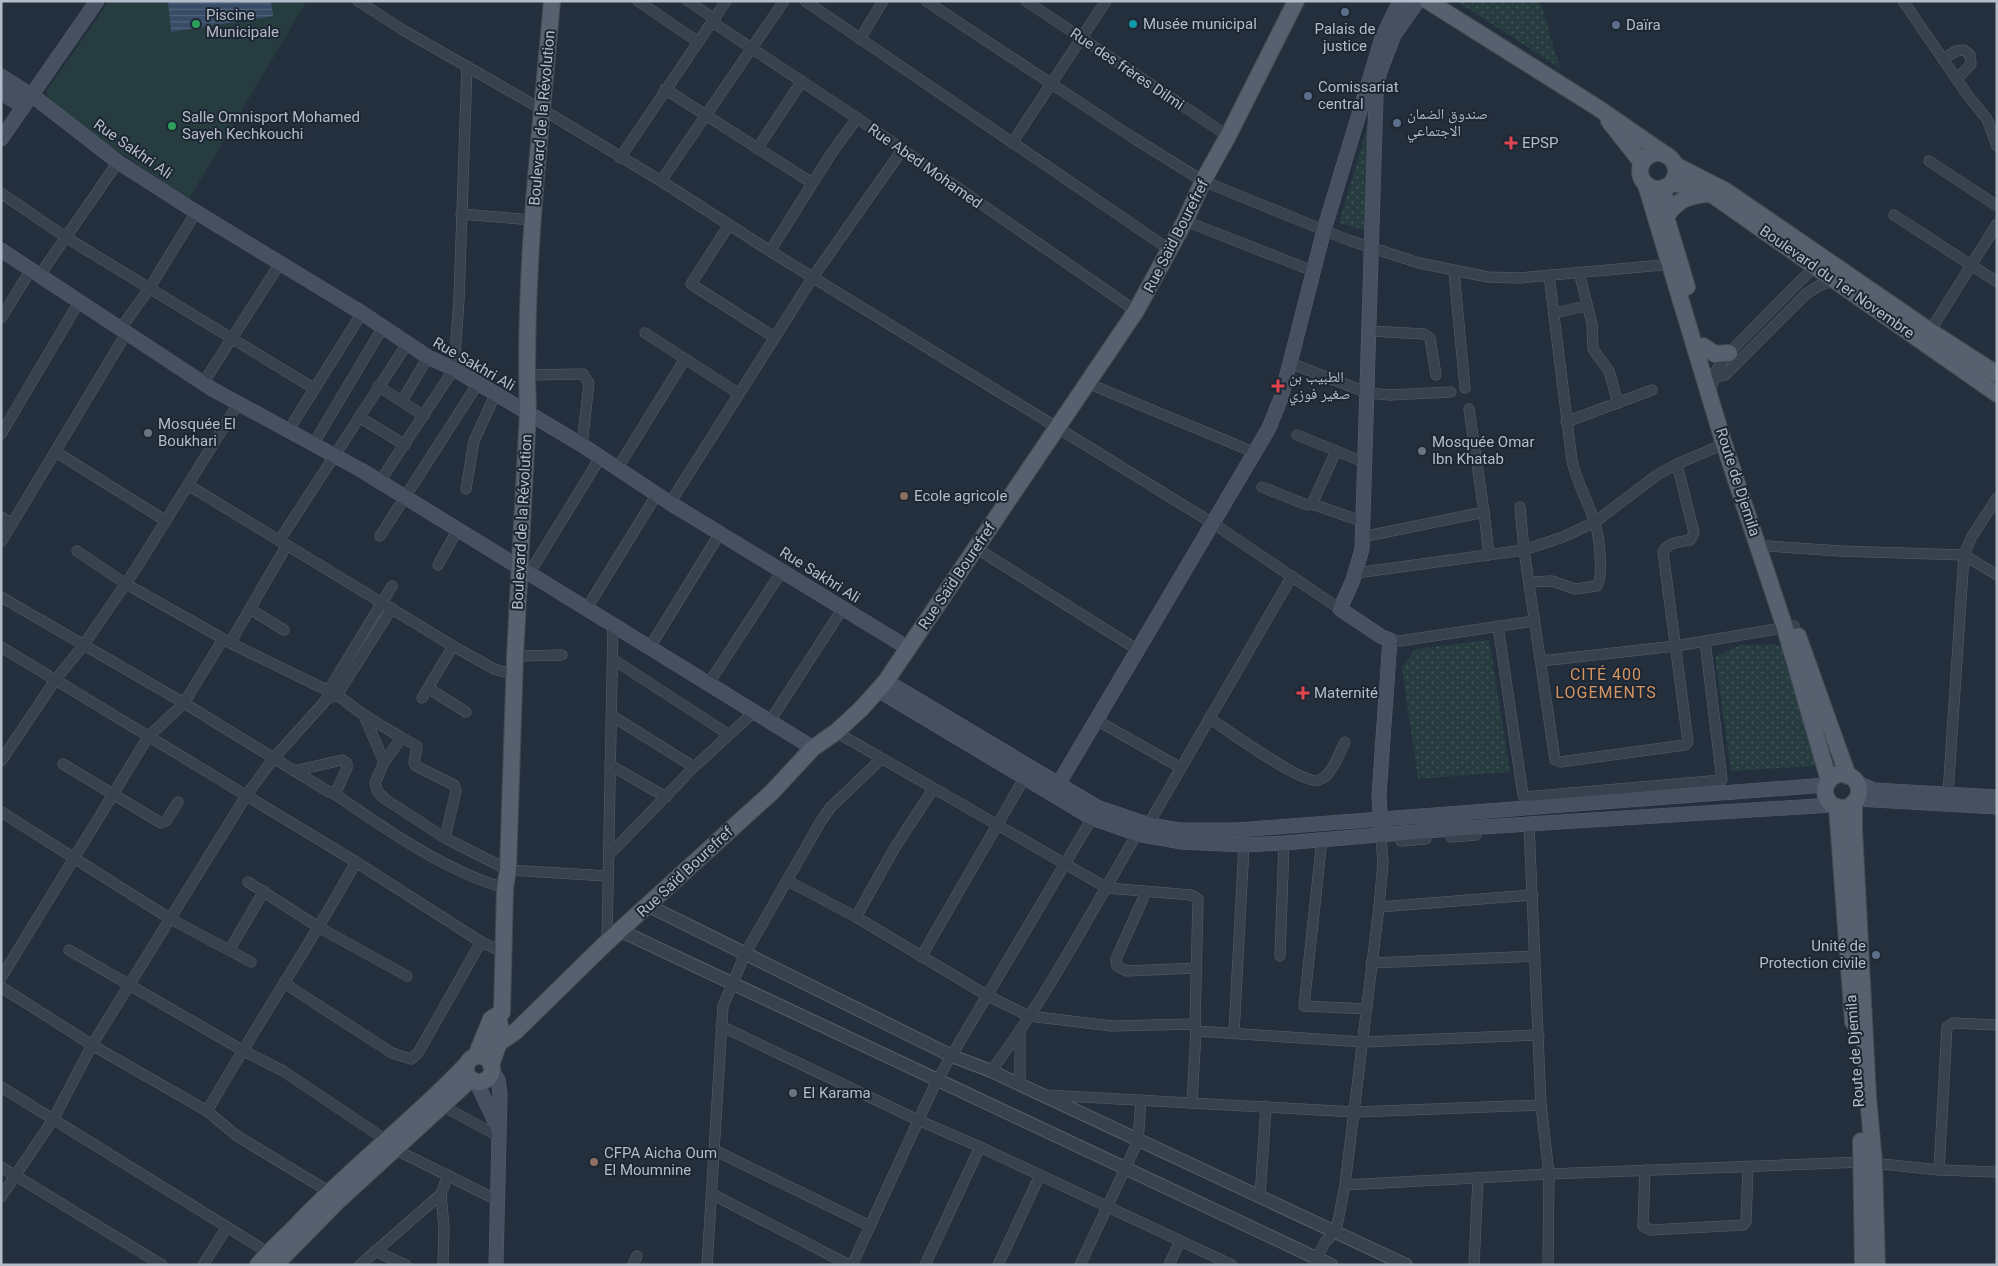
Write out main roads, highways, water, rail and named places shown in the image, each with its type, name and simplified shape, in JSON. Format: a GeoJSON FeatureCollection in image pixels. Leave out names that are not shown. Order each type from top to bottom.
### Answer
{"type":"FeatureCollection","features":[{"type":"Feature","properties":{"kind":"main road"},"geometry":{"type":"LineString","coordinates":[[1,138],[97,1]]}},
{"type":"Feature","properties":{"kind":"main road","name":"Boulevard de la Révolution"},"geometry":{"type":"LineString","coordinates":[[499,1043],[501,1030],[498,1017],[502,1012],[505,953],[505,888],[508,870],[516,656],[525,570],[528,413],[526,374],[537,141],[543,110],[552,1]]}},
{"type":"Feature","properties":{"kind":"main road","name":"Rue Saïd Bourefref"},"geometry":{"type":"LineString","coordinates":[[499,1043],[515,1032],[608,942],[772,792],[813,748],[836,732],[882,686],[1136,311],[1185,221],[1203,181],[1228,136],[1296,1]]}},
{"type":"Feature","properties":{"kind":"main road"},"geometry":{"type":"LineString","coordinates":[[1059,783],[1256,453],[1281,398],[1324,230],[1382,38],[1400,1]]}},
{"type":"Feature","properties":{"kind":"main road"},"geometry":{"type":"LineString","coordinates":[[1381,836],[1379,795],[1390,640],[1378,635],[1340,609],[1356,573],[1364,522],[1373,247],[1374,126],[1379,74],[1394,35],[1418,1]]}},
{"type":"Feature","properties":{"kind":"main road","name":"Boulevard du 1er Novembre"},"geometry":{"type":"LineString","coordinates":[[1428,1],[1598,108],[1671,160],[1726,191],[1771,229],[1820,264],[1997,374]]}},
{"type":"Feature","properties":{"kind":"main road"},"geometry":{"type":"LineString","coordinates":[[1,76],[28,101]]}},
{"type":"Feature","properties":{"kind":"main road"},"geometry":{"type":"LineString","coordinates":[[1,93],[28,101]]}},
{"type":"Feature","properties":{"kind":"main road","name":"Rue Sakhri Ali"},"geometry":{"type":"LineString","coordinates":[[28,101],[118,162],[196,212],[362,312],[407,344],[428,357],[454,369],[477,385],[582,445],[670,503],[908,648]]}},
{"type":"Feature","properties":{"kind":"main road","name":"Boulevard du 1er Novembre"},"geometry":{"type":"LineString","coordinates":[[1598,108],[1642,163]]}},
{"type":"Feature","properties":{"kind":"main road"},"geometry":{"type":"LineString","coordinates":[[1652,154],[1671,160],[1676,174],[1668,186],[1654,189],[1646,185],[1641,177],[1642,163],[1652,154]]}},
{"type":"Feature","properties":{"kind":"main road","name":"Route de Djemila"},"geometry":{"type":"LineString","coordinates":[[1646,185],[1703,346],[1709,378],[1709,394],[1724,444],[1764,547]]}},
{"type":"Feature","properties":{"kind":"main road","name":"Boulevard du 1er Novembre"},"geometry":{"type":"LineString","coordinates":[[1668,186],[1692,186],[1709,193],[1771,229]]}},
{"type":"Feature","properties":{"kind":"main road","name":"Route de Djemila"},"geometry":{"type":"LineString","coordinates":[[1668,186],[1666,217],[1674,264],[1709,378],[1790,627],[1852,779]]}},
{"type":"Feature","properties":{"kind":"main road"},"geometry":{"type":"LineString","coordinates":[[1666,217],[1672,207],[1685,197],[1709,193]]}},
{"type":"Feature","properties":{"kind":"main road"},"geometry":{"type":"LineString","coordinates":[[1,250],[34,274],[124,330],[203,383],[238,404],[314,443],[380,482],[813,748]]}},
{"type":"Feature","properties":{"kind":"main road","name":"Boulevard du 1er Novembre"},"geometry":{"type":"LineString","coordinates":[[1820,264],[1834,281],[1997,394]]}},
{"type":"Feature","properties":{"kind":"main road"},"geometry":{"type":"LineString","coordinates":[[1703,346],[1715,354],[1730,353]]}},
{"type":"Feature","properties":{"kind":"main road","name":"Route de Djemila"},"geometry":{"type":"LineString","coordinates":[[1790,627],[1827,783]]}},
{"type":"Feature","properties":{"kind":"main road"},"geometry":{"type":"LineString","coordinates":[[882,686],[1059,783],[1095,813],[1179,830],[1207,831],[1380,820],[1827,783],[1837,775],[1852,779],[1874,790],[1997,797]]}},
{"type":"Feature","properties":{"kind":"main road"},"geometry":{"type":"LineString","coordinates":[[882,686],[1025,776],[1095,813],[1137,834],[1182,842],[1244,845],[1284,843],[1450,829],[1848,806],[1856,800],[1997,808]]}},
{"type":"Feature","properties":{"kind":"main road"},"geometry":{"type":"LineString","coordinates":[[1852,779],[1858,788],[1854,830],[1868,1097],[1869,1163],[1877,1265]]}},
{"type":"Feature","properties":{"kind":"main road"},"geometry":{"type":"LineString","coordinates":[[1827,783],[1826,796],[1835,806]]}},
{"type":"Feature","properties":{"kind":"main road","name":"Route de Djemila"},"geometry":{"type":"LineString","coordinates":[[1835,806],[1869,1163],[1863,1265]]}},
{"type":"Feature","properties":{"kind":"main road"},"geometry":{"type":"LineString","coordinates":[[498,1132],[475,1061],[491,1019],[502,1012]]}},
{"type":"Feature","properties":{"kind":"main road"},"geometry":{"type":"LineString","coordinates":[[475,1061],[486,1079],[499,1043]]}},
{"type":"Feature","properties":{"kind":"main road"},"geometry":{"type":"LineString","coordinates":[[270,1260],[334,1195],[437,1103],[475,1061],[499,1043]]}},
{"type":"Feature","properties":{"kind":"main road"},"geometry":{"type":"LineString","coordinates":[[475,1061],[487,1059],[498,1080],[500,1090],[496,1265]]}},
{"type":"Feature","properties":{"kind":"water","name":"Piscine Municipale"},"geometry":{"type":"Polygon","coordinates":[[[168,1],[271,1],[273,16],[171,32],[168,1]]]}},
{"type":"Feature","properties":{"kind":"place","name":"Palais de justice"},"geometry":{"type":"Point","coordinates":[1345,12]}},
{"type":"Feature","properties":{"kind":"place","name":"Piscine Municipale"},"geometry":{"type":"Point","coordinates":[196,24]}},
{"type":"Feature","properties":{"kind":"place","name":"Musée municipal"},"geometry":{"type":"Point","coordinates":[1133,24]}},
{"type":"Feature","properties":{"kind":"place","name":"Daïra"},"geometry":{"type":"Point","coordinates":[1616,25]}},
{"type":"Feature","properties":{"kind":"place","name":"Comissariat central"},"geometry":{"type":"Point","coordinates":[1308,96]}},
{"type":"Feature","properties":{"kind":"place","name":"صندوق الضمان الاجتماعي"},"geometry":{"type":"Point","coordinates":[1397,123]}},
{"type":"Feature","properties":{"kind":"place","name":"Salle Omnisport Mohamed Sayeh Kechkouchi"},"geometry":{"type":"Point","coordinates":[172,126]}},
{"type":"Feature","properties":{"kind":"place","name":"EPSP"},"geometry":{"type":"Point","coordinates":[1511,143]}},
{"type":"Feature","properties":{"kind":"place","name":"الطبيب بن صغير فوزي"},"geometry":{"type":"Point","coordinates":[1278,386]}},
{"type":"Feature","properties":{"kind":"place","name":"Mosquée El Boukhari"},"geometry":{"type":"Point","coordinates":[148,433]}},
{"type":"Feature","properties":{"kind":"place","name":"Mosquée Omar Ibn Khatab"},"geometry":{"type":"Point","coordinates":[1422,451]}},
{"type":"Feature","properties":{"kind":"place","name":"Ecole agricole"},"geometry":{"type":"Point","coordinates":[904,496]}},
{"type":"Feature","properties":{"kind":"place","name":"Maternité"},"geometry":{"type":"Point","coordinates":[1303,693]}},
{"type":"Feature","properties":{"kind":"place","name":"Unité de Protection civile"},"geometry":{"type":"Point","coordinates":[1876,955]}},
{"type":"Feature","properties":{"kind":"place","name":"El Karama"},"geometry":{"type":"Point","coordinates":[793,1093]}},
{"type":"Feature","properties":{"kind":"place","name":"CFPA Aicha Oum El Moumnine"},"geometry":{"type":"Point","coordinates":[594,1162]}},
{"type":"Feature","properties":{"kind":"district","name":"CITÉ 400 LOGEMENTS"},"geometry":{"type":"Point","coordinates":[1606,683]}}]}
